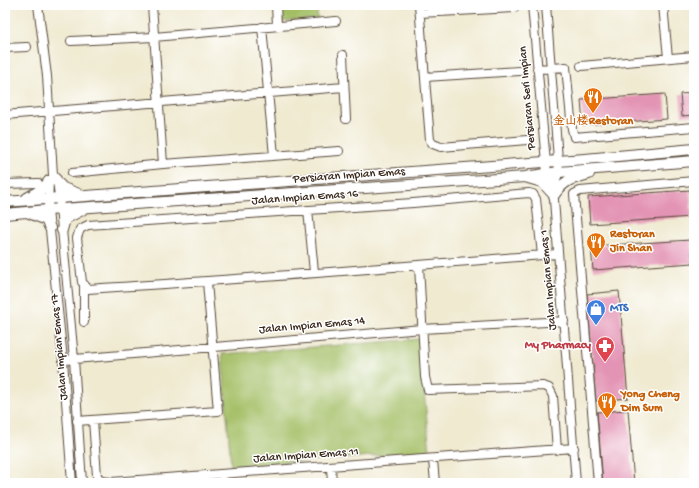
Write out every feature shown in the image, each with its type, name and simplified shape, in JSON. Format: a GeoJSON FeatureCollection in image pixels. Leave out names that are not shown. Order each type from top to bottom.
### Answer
{"type":"FeatureCollection","features":[{"type":"Feature","properties":{"kind":"main road","name":"Persiaran Impian Emas"},"geometry":{"type":"LineString","coordinates":[[5,202],[558,161],[694,149]]}},
{"type":"Feature","properties":{"kind":"main road","name":"Persiaran Impian Emas"},"geometry":{"type":"LineString","coordinates":[[5,214],[525,177],[559,172],[694,162]]}},
{"type":"Feature","properties":{"kind":"main road"},"geometry":{"type":"LineString","coordinates":[[525,177],[542,182],[554,191],[567,180],[611,168]]}},
{"type":"Feature","properties":{"kind":"main road"},"geometry":{"type":"LineString","coordinates":[[22,200],[44,188],[53,179],[63,188],[87,196]]}},
{"type":"Feature","properties":{"kind":"main road"},"geometry":{"type":"LineString","coordinates":[[62,230],[65,219],[71,214],[89,207]]}},
{"type":"Feature","properties":{"kind":"main road"},"geometry":{"type":"LineString","coordinates":[[27,212],[46,220],[50,228]]}},
{"type":"Feature","properties":{"kind":"street"},"geometry":{"type":"LineString","coordinates":[[38,5],[47,76],[53,179]]}},
{"type":"Feature","properties":{"kind":"street"},"geometry":{"type":"LineString","coordinates":[[152,5],[163,164]]}},
{"type":"Feature","properties":{"kind":"street"},"geometry":{"type":"LineString","coordinates":[[276,5],[277,25]]}},
{"type":"Feature","properties":{"kind":"street","name":"Persiaran Seri Impian"},"geometry":{"type":"LineString","coordinates":[[532,5],[546,174],[554,191]]}},
{"type":"Feature","properties":{"kind":"street","name":"Persiaran Seri Impian"},"geometry":{"type":"LineString","coordinates":[[546,5],[559,172]]}},
{"type":"Feature","properties":{"kind":"street"},"geometry":{"type":"LineString","coordinates":[[663,5],[668,58]]}},
{"type":"Feature","properties":{"kind":"street"},"geometry":{"type":"LineString","coordinates":[[514,8],[419,9],[430,140],[432,144],[441,147],[527,140]]}},
{"type":"Feature","properties":{"kind":"street"},"geometry":{"type":"LineString","coordinates":[[71,41],[154,37],[336,21]]}},
{"type":"Feature","properties":{"kind":"street"},"geometry":{"type":"LineString","coordinates":[[262,27],[274,156]]}},
{"type":"Feature","properties":{"kind":"street"},"geometry":{"type":"LineString","coordinates":[[534,29],[548,28]]}},
{"type":"Feature","properties":{"kind":"street"},"geometry":{"type":"LineString","coordinates":[[5,48],[27,47]]}},
{"type":"Feature","properties":{"kind":"street"},"geometry":{"type":"LineString","coordinates":[[343,55],[346,120]]}},
{"type":"Feature","properties":{"kind":"street"},"geometry":{"type":"LineString","coordinates":[[581,66],[694,56]]}},
{"type":"Feature","properties":{"kind":"street"},"geometry":{"type":"LineString","coordinates":[[537,69],[566,67],[574,137],[694,127]]}},
{"type":"Feature","properties":{"kind":"street"},"geometry":{"type":"LineString","coordinates":[[425,76],[520,71]]}},
{"type":"Feature","properties":{"kind":"street"},"geometry":{"type":"LineString","coordinates":[[5,115],[159,104],[344,86]]}},
{"type":"Feature","properties":{"kind":"street"},"geometry":{"type":"LineString","coordinates":[[72,173],[163,164],[339,152]]}},
{"type":"Feature","properties":{"kind":"street","name":"Jalan Impian Emas 1"},"geometry":{"type":"LineString","coordinates":[[559,172],[554,191],[576,483]]}},
{"type":"Feature","properties":{"kind":"street","name":"Jalan Impian Emas 17"},"geometry":{"type":"LineString","coordinates":[[53,179],[59,197],[74,359],[82,483]]}},
{"type":"Feature","properties":{"kind":"street","name":"Jalan Impian Emas 17"},"geometry":{"type":"LineString","coordinates":[[53,179],[48,198],[48,210],[63,360],[72,483]]}},
{"type":"Feature","properties":{"kind":"street"},"geometry":{"type":"LineString","coordinates":[[598,483],[574,194],[580,191],[694,181]]}},
{"type":"Feature","properties":{"kind":"street"},"geometry":{"type":"LineString","coordinates":[[5,184],[38,183]]}},
{"type":"Feature","properties":{"kind":"street","name":"Jalan Impian Emas 16"},"geometry":{"type":"LineString","coordinates":[[84,322],[86,288],[82,282],[77,238],[80,229],[88,225],[529,193],[533,194],[536,199],[542,255]]}},
{"type":"Feature","properties":{"kind":"street"},"geometry":{"type":"LineString","coordinates":[[308,210],[314,272]]}},
{"type":"Feature","properties":{"kind":"street"},"geometry":{"type":"LineString","coordinates":[[86,288],[207,282],[314,272],[558,254]]}},
{"type":"Feature","properties":{"kind":"street"},"geometry":{"type":"LineString","coordinates":[[419,265],[426,387],[431,392],[543,386],[549,388],[553,396],[557,450]]}},
{"type":"Feature","properties":{"kind":"street"},"geometry":{"type":"LineString","coordinates":[[77,421],[218,411],[207,282]]}},
{"type":"Feature","properties":{"kind":"street","name":"Jalan Impian Emas 14"},"geometry":{"type":"LineString","coordinates":[[63,360],[422,329],[564,321]]}},
{"type":"Feature","properties":{"kind":"street","name":"Jalan Impian Emas 11"},"geometry":{"type":"LineString","coordinates":[[93,420],[98,476],[102,481],[111,482],[433,460],[574,448]]}},
{"type":"Feature","properties":{"kind":"street"},"geometry":{"type":"LineString","coordinates":[[433,460],[435,483]]}},
{"type":"Feature","properties":{"kind":"street"},"geometry":{"type":"LineString","coordinates":[[331,467],[332,483]]}},
{"type":"Feature","properties":{"kind":"street"},"geometry":{"type":"LineString","coordinates":[[223,474],[223,483]]}},
{"type":"Feature","properties":{"kind":"green space"},"geometry":{"type":"Polygon","coordinates":[[[277,5],[316,5],[318,19],[279,22],[277,5]]]}},
{"type":"Feature","properties":{"kind":"green space"},"geometry":{"type":"Polygon","coordinates":[[[419,339],[430,452],[231,466],[222,354],[419,339]]]}},
{"type":"Feature","properties":{"kind":"building"},"geometry":{"type":"Polygon","coordinates":[[[694,93],[694,115],[682,116],[680,94],[694,93]]]}},
{"type":"Feature","properties":{"kind":"building"},"geometry":{"type":"Polygon","coordinates":[[[665,94],[667,119],[583,125],[581,100],[665,94]]]}},
{"type":"Feature","properties":{"kind":"building"},"geometry":{"type":"Polygon","coordinates":[[[690,190],[692,217],[590,224],[588,197],[690,190]]]}},
{"type":"Feature","properties":{"kind":"building"},"geometry":{"type":"Polygon","coordinates":[[[691,240],[693,263],[593,270],[591,246],[691,240]]]}},
{"type":"Feature","properties":{"kind":"building"},"geometry":{"type":"Polygon","coordinates":[[[619,291],[628,398],[596,401],[587,294],[619,291]]]}},
{"type":"Feature","properties":{"kind":"building"},"geometry":{"type":"Polygon","coordinates":[[[628,410],[634,483],[603,483],[597,412],[628,410]]]}},
{"type":"Feature","properties":{"kind":"place","name":"金山楼Restoran"},"geometry":{"type":"Point","coordinates":[593,114]}},
{"type":"Feature","properties":{"kind":"place","name":"Restoran Jin Shan"},"geometry":{"type":"Point","coordinates":[596,259]}},
{"type":"Feature","properties":{"kind":"place","name":"MTS"},"geometry":{"type":"Point","coordinates":[596,326]}},
{"type":"Feature","properties":{"kind":"place","name":"My Pharmacy"},"geometry":{"type":"Point","coordinates":[605,363]}},
{"type":"Feature","properties":{"kind":"place","name":"Yong Cheng Dim Sum"},"geometry":{"type":"Point","coordinates":[607,419]}}]}
